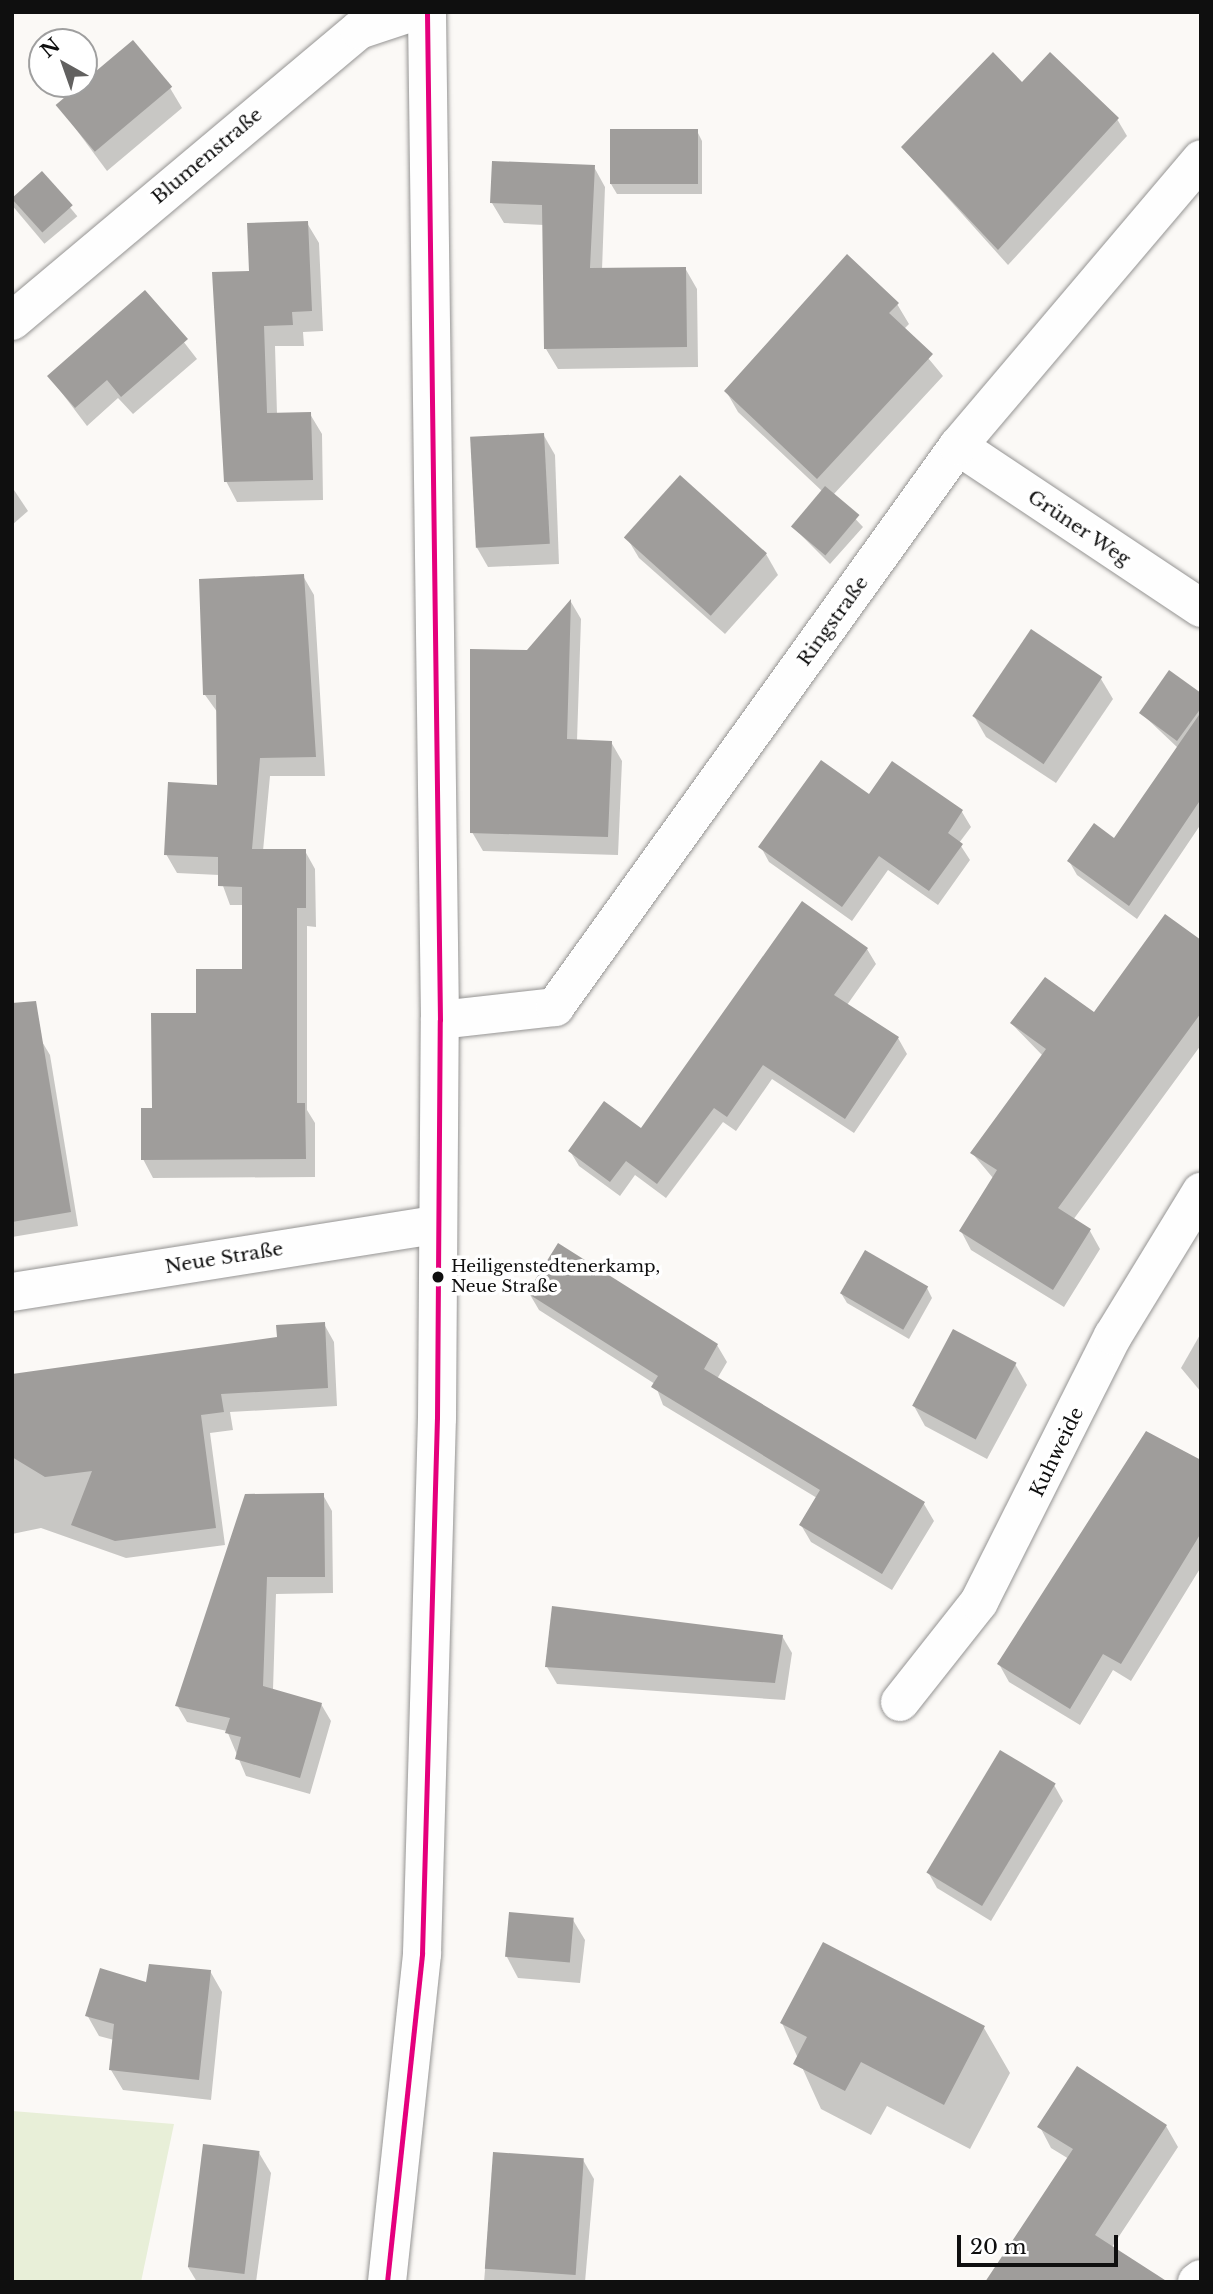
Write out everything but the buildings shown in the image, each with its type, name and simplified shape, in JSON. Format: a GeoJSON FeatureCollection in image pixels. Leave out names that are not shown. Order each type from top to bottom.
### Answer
{"type":"FeatureCollection","features":[{"type":"Feature","properties":{"kind":"street","name":"Blumenstraße"},"geometry":{"type":"LineString","coordinates":[[12,321],[359,30],[413,12]]}},
{"type":"Feature","properties":{"kind":"street"},"geometry":{"type":"LineString","coordinates":[[387,2282],[422,1954],[440,1020],[427,12]]}},
{"type":"Feature","properties":{"kind":"street","name":"Ringstraße"},"geometry":{"type":"LineString","coordinates":[[440,1020],[555,1007],[958,446],[1201,159]]}},
{"type":"Feature","properties":{"kind":"street","name":"Grüner Weg"},"geometry":{"type":"LineString","coordinates":[[958,446],[1201,608]]}},
{"type":"Feature","properties":{"kind":"street","name":"Kuhweide"},"geometry":{"type":"LineString","coordinates":[[900,1702],[979,1602],[1113,1336],[1201,1192]]}},
{"type":"Feature","properties":{"kind":"street","name":"Neue Straße"},"geometry":{"type":"LineString","coordinates":[[12,1292],[435,1225]]}},
{"type":"Feature","properties":{"kind":"green space"},"geometry":{"type":"Polygon","coordinates":[[[12,2111],[174,2124],[141,2282],[12,2282],[12,2111]]]}},
{"type":"Feature","properties":{"kind":"transit line"},"geometry":{"type":"LineString","coordinates":[[387,2282],[422,1954],[437,1418],[440,1020],[427,12]]}},
{"type":"Feature","properties":{"kind":"place","name":"Heiligenstedtenerkamp, Neue Straße"},"geometry":{"type":"Point","coordinates":[438,1277]}}]}
